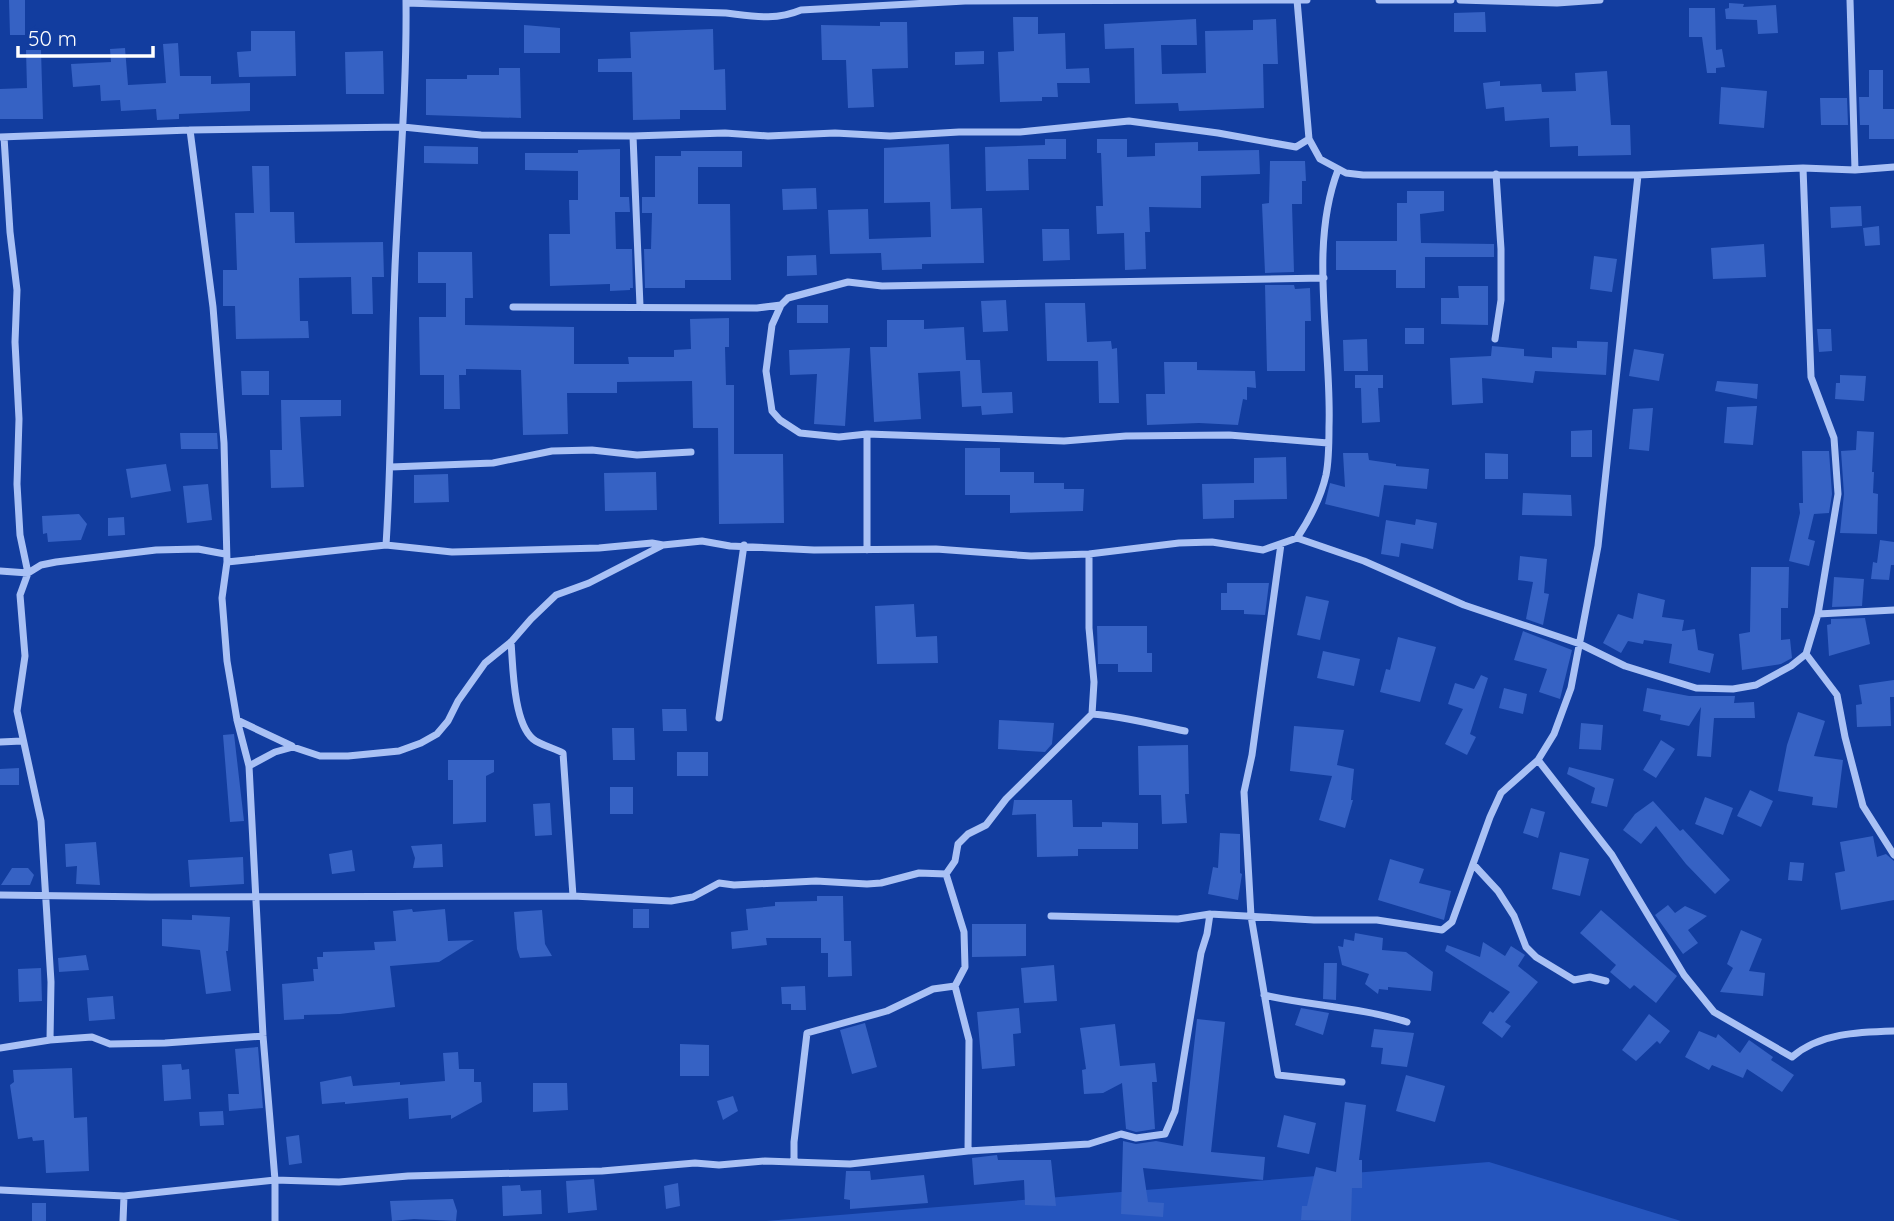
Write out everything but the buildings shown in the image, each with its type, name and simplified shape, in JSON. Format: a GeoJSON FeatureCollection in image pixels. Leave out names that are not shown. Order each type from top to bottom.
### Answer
{"type":"FeatureCollection","features":[{"type":"Feature","properties":{"kind":"street"},"geometry":{"type":"LineString","coordinates":[[386,545],[391,467],[391,387],[406,2],[726,13],[765,18],[801,10],[965,1],[1307,0]]}},
{"type":"Feature","properties":{"kind":"street"},"geometry":{"type":"LineString","coordinates":[[1378,0],[1451,0]]}},
{"type":"Feature","properties":{"kind":"street"},"geometry":{"type":"LineString","coordinates":[[1460,0],[1557,3],[1600,0]]}},
{"type":"Feature","properties":{"kind":"street"},"geometry":{"type":"LineString","coordinates":[[1850,0],[1855,170]]}},
{"type":"Feature","properties":{"kind":"street"},"geometry":{"type":"LineString","coordinates":[[1297,1],[1308,139],[1320,159],[1338,170],[1363,175],[1638,176],[1804,168],[1855,170],[1894,167]]}},
{"type":"Feature","properties":{"kind":"street"},"geometry":{"type":"LineString","coordinates":[[50,1040],[48,1024],[51,982],[41,821],[17,711],[25,656],[20,595],[28,573],[20,535],[17,484],[17,290],[2,137],[190,130],[403,127],[481,135],[632,136],[724,133],[768,136],[835,133],[890,136],[1020,132],[1129,121],[1296,147],[1308,139]]}},
{"type":"Feature","properties":{"kind":"street"},"geometry":{"type":"LineString","coordinates":[[190,130],[213,307],[224,443],[226,558],[222,598],[227,661],[237,720],[249,766],[262,1036],[275,1180],[275,1221]]}},
{"type":"Feature","properties":{"kind":"street"},"geometry":{"type":"LineString","coordinates":[[632,136],[640,306]]}},
{"type":"Feature","properties":{"kind":"street"},"geometry":{"type":"LineString","coordinates":[[0,571],[28,573],[41,565],[56,562],[125,553],[198,549],[226,558],[386,545],[452,552],[599,548],[652,542],[663,545],[702,541],[830,550],[936,549],[1031,556],[1088,554],[1179,543],[1212,542],[1263,550],[1297,538],[1364,561],[1464,605],[1580,644],[1625,666],[1696,688],[1718,690],[1756,685],[1791,666],[1805,654],[1818,614],[1838,494],[1834,438],[1811,377],[1804,168]]}},
{"type":"Feature","properties":{"kind":"street"},"geometry":{"type":"LineString","coordinates":[[1297,538],[1321,491],[1326,473],[1329,379],[1324,278],[1326,210],[1338,170]]}},
{"type":"Feature","properties":{"kind":"street"},"geometry":{"type":"LineString","coordinates":[[1495,338],[1502,300],[1496,174]]}},
{"type":"Feature","properties":{"kind":"street"},"geometry":{"type":"LineString","coordinates":[[1051,916],[1178,919],[1210,914],[1314,920],[1377,920],[1442,930],[1451,922],[1501,793],[1538,760],[1554,734],[1571,688],[1598,546],[1638,176]]}},
{"type":"Feature","properties":{"kind":"street"},"geometry":{"type":"LineString","coordinates":[[1324,278],[881,286],[848,282],[788,298],[781,305],[772,325],[766,370],[772,411],[780,420],[800,433],[839,437],[867,434],[1064,441],[1126,436],[1229,435],[1328,443]]}},
{"type":"Feature","properties":{"kind":"street"},"geometry":{"type":"LineString","coordinates":[[513,307],[757,308],[781,305]]}},
{"type":"Feature","properties":{"kind":"street"},"geometry":{"type":"LineString","coordinates":[[867,434],[867,550]]}},
{"type":"Feature","properties":{"kind":"street"},"geometry":{"type":"LineString","coordinates":[[391,467],[484,464],[552,451],[592,450],[637,455],[691,452]]}},
{"type":"Feature","properties":{"kind":"street"},"geometry":{"type":"LineString","coordinates":[[1281,544],[1252,755],[1244,792],[1251,916],[1278,1075],[1342,1082]]}},
{"type":"Feature","properties":{"kind":"street"},"geometry":{"type":"LineString","coordinates":[[237,720],[293,747],[320,756],[398,751],[421,743],[438,734],[485,663],[511,642],[556,595],[589,583],[663,545]]}},
{"type":"Feature","properties":{"kind":"street"},"geometry":{"type":"LineString","coordinates":[[719,718],[744,545]]}},
{"type":"Feature","properties":{"kind":"street"},"geometry":{"type":"LineString","coordinates":[[946,874],[955,861],[958,844],[968,834],[986,825],[1006,799],[1092,714],[1094,682],[1089,628],[1088,554]]}},
{"type":"Feature","properties":{"kind":"street"},"geometry":{"type":"LineString","coordinates":[[1818,614],[1894,610]]}},
{"type":"Feature","properties":{"kind":"street"},"geometry":{"type":"LineString","coordinates":[[511,642],[516,696],[524,725],[533,739],[562,753],[573,896]]}},
{"type":"Feature","properties":{"kind":"street"},"geometry":{"type":"LineString","coordinates":[[1805,654],[1837,695],[1863,806],[1894,855]]}},
{"type":"Feature","properties":{"kind":"street"},"geometry":{"type":"LineString","coordinates":[[1092,714],[1129,718],[1185,731]]}},
{"type":"Feature","properties":{"kind":"street"},"geometry":{"type":"LineString","coordinates":[[0,742],[22,741]]}},
{"type":"Feature","properties":{"kind":"street"},"geometry":{"type":"LineString","coordinates":[[249,766],[275,752],[293,747]]}},
{"type":"Feature","properties":{"kind":"street"},"geometry":{"type":"LineString","coordinates":[[1538,760],[1612,855],[1684,975],[1714,1012],[1792,1057],[1806,1045],[1822,1039],[1894,1031]]}},
{"type":"Feature","properties":{"kind":"street"},"geometry":{"type":"LineString","coordinates":[[1473,864],[1498,891],[1514,916],[1526,947],[1536,957],[1574,980],[1590,977],[1606,981]]}},
{"type":"Feature","properties":{"kind":"street"},"geometry":{"type":"LineString","coordinates":[[0,895],[573,896],[680,901],[719,883],[734,886],[816,881],[867,884],[919,873],[946,874]]}},
{"type":"Feature","properties":{"kind":"street"},"geometry":{"type":"LineString","coordinates":[[946,874],[964,933],[965,968],[955,986],[969,1040],[968,1151]]}},
{"type":"Feature","properties":{"kind":"street"},"geometry":{"type":"LineString","coordinates":[[0,1190],[124,1196],[275,1180],[339,1182],[408,1176],[602,1171],[695,1163],[719,1165],[794,1160],[850,1164],[892,1157],[1089,1144],[1121,1134],[1136,1138],[1165,1134],[1175,1111],[1210,914]]}},
{"type":"Feature","properties":{"kind":"street"},"geometry":{"type":"LineString","coordinates":[[794,1160],[807,1033],[887,1011],[933,989],[955,986]]}},
{"type":"Feature","properties":{"kind":"street"},"geometry":{"type":"LineString","coordinates":[[1264,995],[1290,1001],[1352,1008],[1407,1022]]}},
{"type":"Feature","properties":{"kind":"street"},"geometry":{"type":"LineString","coordinates":[[0,1048],[92,1037],[110,1044],[165,1044],[262,1036]]}},
{"type":"Feature","properties":{"kind":"street"},"geometry":{"type":"LineString","coordinates":[[123,1221],[124,1196]]}},
{"type":"Feature","properties":{"kind":"shaded area"},"geometry":{"type":"Polygon","coordinates":[[[1489,1162],[1681,1221],[766,1221],[1489,1162]]]}}]}
